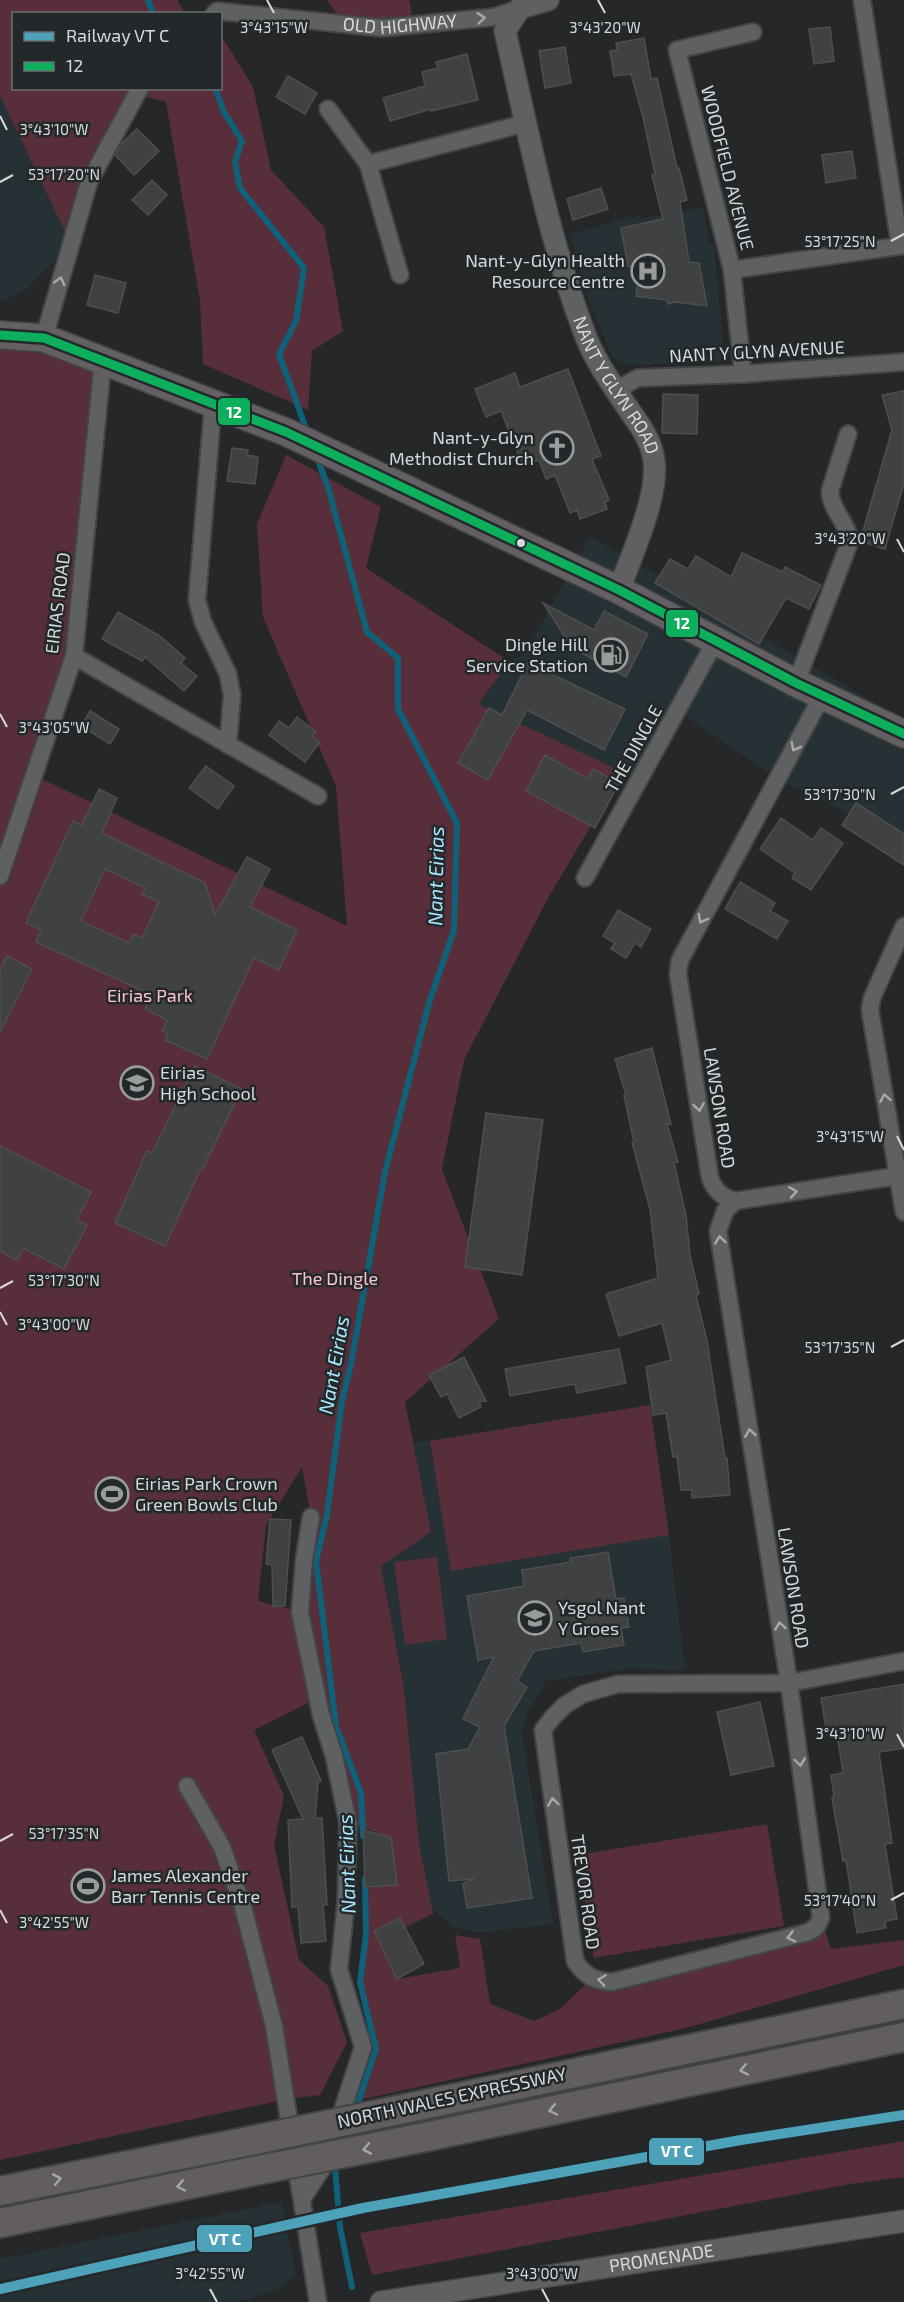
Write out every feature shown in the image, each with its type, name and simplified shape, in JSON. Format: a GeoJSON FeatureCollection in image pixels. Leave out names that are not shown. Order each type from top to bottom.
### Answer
{"type":"FeatureCollection","features":[{"type":"Feature","properties":{"kind":"highway"},"geometry":{"type":"LineString","coordinates":[[607,2065],[904,1993]]}},
{"type":"Feature","properties":{"kind":"highway","name":"NORTH WALES EXPRESSWAY"},"geometry":{"type":"LineString","coordinates":[[0,2191],[904,2004]]}},
{"type":"Feature","properties":{"kind":"highway","name":"NORTH WALES EXPRESSWAY"},"geometry":{"type":"LineString","coordinates":[[0,2223],[425,2138],[904,2037]]}},
{"type":"Feature","properties":{"kind":"highway"},"geometry":{"type":"LineString","coordinates":[[785,2062],[904,2048]]}},
{"type":"Feature","properties":{"kind":"main road"},"geometry":{"type":"LineString","coordinates":[[0,334],[44,338],[286,432],[619,590],[796,683],[904,734]]}},
{"type":"Feature","properties":{"kind":"street","name":"OLD HIGHWAY"},"geometry":{"type":"LineString","coordinates":[[216,12],[382,28],[494,17],[548,0]]}},
{"type":"Feature","properties":{"kind":"street"},"geometry":{"type":"LineString","coordinates":[[732,270],[900,246],[862,0]]}},
{"type":"Feature","properties":{"kind":"street","name":"NANT Y GLYN ROAD"},"geometry":{"type":"LineString","coordinates":[[520,8],[505,31],[534,163],[555,243],[583,330],[596,357],[645,434],[654,455],[655,476],[650,501],[619,590]]}},
{"type":"Feature","properties":{"kind":"street","name":"WOODFIELD AVENUE"},"geometry":{"type":"LineString","coordinates":[[743,374],[732,270],[677,50],[753,32]]}},
{"type":"Feature","properties":{"kind":"street"},"geometry":{"type":"LineString","coordinates":[[44,338],[89,182],[139,90]]}},
{"type":"Feature","properties":{"kind":"street"},"geometry":{"type":"LineString","coordinates":[[328,109],[368,164],[399,275]]}},
{"type":"Feature","properties":{"kind":"street"},"geometry":{"type":"LineString","coordinates":[[368,164],[526,123]]}},
{"type":"Feature","properties":{"kind":"street","name":"EIRIAS ROAD"},"geometry":{"type":"LineString","coordinates":[[0,876],[74,656],[103,359]]}},
{"type":"Feature","properties":{"kind":"street","name":"NANT Y GLYN AVENUE"},"geometry":{"type":"LineString","coordinates":[[616,390],[638,378],[743,374],[904,362]]}},
{"type":"Feature","properties":{"kind":"street"},"geometry":{"type":"LineString","coordinates":[[213,405],[197,600],[203,622],[228,674],[232,695],[228,745]]}},
{"type":"Feature","properties":{"kind":"street"},"geometry":{"type":"LineString","coordinates":[[796,683],[850,541],[849,532],[830,499],[830,491],[848,434]]}},
{"type":"Feature","properties":{"kind":"street","name":"THE DINGLE"},"geometry":{"type":"LineString","coordinates":[[585,878],[716,640]]}},
{"type":"Feature","properties":{"kind":"street"},"geometry":{"type":"LineString","coordinates":[[74,656],[318,796]]}},
{"type":"Feature","properties":{"kind":"street","name":"LAWSON ROAD"},"geometry":{"type":"LineString","coordinates":[[789,1683],[718,1231],[725,1211],[735,1201],[723,1197],[714,1188],[710,1179],[678,974],[680,960],[822,696]]}},
{"type":"Feature","properties":{"kind":"street"},"geometry":{"type":"LineString","coordinates":[[904,926],[872,998],[870,1010],[901,1176],[904,1212]]}},
{"type":"Feature","properties":{"kind":"street"},"geometry":{"type":"LineString","coordinates":[[735,1201],[901,1176]]}},
{"type":"Feature","properties":{"kind":"street"},"geometry":{"type":"LineString","coordinates":[[303,2199],[325,2164],[363,2047],[339,1969],[346,1902],[348,1823],[321,1715],[300,1611],[304,1560],[311,1517]]}},
{"type":"Feature","properties":{"kind":"street"},"geometry":{"type":"LineString","coordinates":[[789,1683],[904,1661]]}},
{"type":"Feature","properties":{"kind":"street","name":"TREVOR ROAD"},"geometry":{"type":"LineString","coordinates":[[789,1683],[821,1918],[817,1926],[809,1932],[612,1982],[591,1979],[575,1961],[543,1730],[558,1711],[583,1694],[618,1684],[789,1683]]}},
{"type":"Feature","properties":{"kind":"street"},"geometry":{"type":"LineString","coordinates":[[188,1786],[222,1847],[243,1907],[274,2026],[318,2302]]}},
{"type":"Feature","properties":{"kind":"street","name":"PROMENADE"},"geometry":{"type":"LineString","coordinates":[[381,2302],[904,2221]]}},
{"type":"Feature","properties":{"kind":"shaded area"},"geometry":{"type":"Polygon","coordinates":[[[0,96],[71,244],[25,291],[0,302],[0,96]]]}},
{"type":"Feature","properties":{"kind":"shaded area","name":"Nant-y-Glyn Health Resource Centre"},"geometry":{"type":"Polygon","coordinates":[[[703,207],[709,244],[714,245],[725,362],[628,365],[618,362],[612,356],[588,298],[570,234],[640,215],[641,219],[703,207]]]}},
{"type":"Feature","properties":{"kind":"shaded area"},"geometry":{"type":"Polygon","coordinates":[[[590,536],[904,720],[904,841],[778,779],[678,711],[639,780],[477,704],[510,662],[525,653],[590,536]]]}},
{"type":"Feature","properties":{"kind":"shaded area","name":"Ysgol Nant Y Groes"},"geometry":{"type":"Polygon","coordinates":[[[650,1405],[669,1535],[685,1670],[626,1669],[546,1681],[528,1712],[522,1732],[553,1924],[477,1933],[452,1926],[431,1907],[419,1844],[404,1688],[381,1566],[431,1532],[413,1443],[650,1405]]]}},
{"type":"Feature","properties":{"kind":"shaded area"},"geometry":{"type":"Polygon","coordinates":[[[282,2202],[296,2275],[276,2291],[234,2302],[0,2302],[0,2259],[282,2202]]]}},
{"type":"Feature","properties":{"kind":"green space"},"geometry":{"type":"Polygon","coordinates":[[[0,0],[177,0],[184,12],[12,12],[12,90],[222,90],[222,37],[253,87],[271,170],[324,227],[343,331],[312,351],[308,410],[203,364],[200,301],[166,102],[137,94],[89,182],[71,244],[0,96],[0,0]]]}},
{"type":"Feature","properties":{"kind":"green space"},"geometry":{"type":"Polygon","coordinates":[[[327,0],[409,0],[414,25],[343,24],[327,0]]]}},
{"type":"Feature","properties":{"kind":"green space"},"geometry":{"type":"Polygon","coordinates":[[[0,337],[103,359],[64,684],[34,775],[347,926],[336,786],[263,617],[257,524],[286,455],[381,507],[366,568],[510,662],[478,704],[623,772],[548,898],[464,1060],[442,1169],[499,1319],[405,1402],[431,1532],[381,1566],[404,1688],[419,1844],[433,1914],[405,1927],[399,1918],[374,1931],[397,1979],[460,1968],[455,1935],[480,1939],[490,2004],[534,2021],[560,2009],[591,1979],[809,1932],[821,1918],[831,1949],[904,1940],[904,1965],[686,2028],[359,2100],[376,2049],[360,1982],[366,1935],[365,1887],[397,1884],[391,1837],[348,1823],[331,1746],[336,1726],[318,1698],[254,1730],[284,1796],[274,1845],[299,1960],[328,1986],[347,2042],[320,2095],[288,2099],[0,2160],[0,337]],[[302,1467],[266,1525],[258,1601],[300,1612],[311,1517],[302,1467]]]}},
{"type":"Feature","properties":{"kind":"green space"},"geometry":{"type":"Polygon","coordinates":[[[650,1405],[669,1535],[451,1571],[430,1441],[650,1405]]]}},
{"type":"Feature","properties":{"kind":"green space"},"geometry":{"type":"Polygon","coordinates":[[[437,1557],[447,1639],[405,1645],[394,1562],[437,1557]]]}},
{"type":"Feature","properties":{"kind":"green space"},"geometry":{"type":"Polygon","coordinates":[[[767,1824],[784,1926],[594,1958],[577,1855],[767,1824]]]}},
{"type":"Feature","properties":{"kind":"green space"},"geometry":{"type":"Polygon","coordinates":[[[904,2141],[904,2177],[850,2184],[372,2275],[360,2233],[904,2141]]]}},
{"type":"Feature","properties":{"kind":"building"},"geometry":{"type":"Polygon","coordinates":[[[830,27],[834,61],[814,64],[809,29],[830,27]]]}},
{"type":"Feature","properties":{"kind":"building"},"geometry":{"type":"Polygon","coordinates":[[[644,38],[651,79],[657,78],[677,168],[679,168],[687,200],[680,202],[689,262],[699,263],[707,306],[675,302],[668,304],[667,300],[636,296],[639,267],[628,266],[621,228],[663,219],[652,175],[655,174],[643,117],[631,74],[614,76],[610,51],[617,50],[616,43],[644,38]]]}},
{"type":"Feature","properties":{"kind":"building"},"geometry":{"type":"Polygon","coordinates":[[[565,47],[571,83],[545,88],[539,51],[565,47]]]}},
{"type":"Feature","properties":{"kind":"building"},"geometry":{"type":"Polygon","coordinates":[[[467,54],[478,100],[431,111],[431,109],[390,121],[383,98],[425,86],[422,72],[438,68],[436,62],[467,54]]]}},
{"type":"Feature","properties":{"kind":"building"},"geometry":{"type":"Polygon","coordinates":[[[288,76],[317,93],[305,114],[276,97],[288,76]]]}},
{"type":"Feature","properties":{"kind":"building"},"geometry":{"type":"Polygon","coordinates":[[[137,129],[159,151],[134,175],[115,155],[122,143],[137,129]]]}},
{"type":"Feature","properties":{"kind":"building"},"geometry":{"type":"Polygon","coordinates":[[[852,151],[856,178],[826,183],[822,155],[852,151]]]}},
{"type":"Feature","properties":{"kind":"building"},"geometry":{"type":"Polygon","coordinates":[[[152,180],[167,195],[148,215],[132,200],[152,180]]]}},
{"type":"Feature","properties":{"kind":"building"},"geometry":{"type":"Polygon","coordinates":[[[601,188],[608,209],[573,220],[567,199],[601,188]]]}},
{"type":"Feature","properties":{"kind":"building"},"geometry":{"type":"Polygon","coordinates":[[[95,275],[126,283],[118,313],[87,305],[95,275]]]}},
{"type":"Feature","properties":{"kind":"building","name":"Nant-y-Glyn Methodist Church"},"geometry":{"type":"Polygon","coordinates":[[[568,369],[601,456],[592,459],[609,500],[605,502],[607,509],[580,519],[577,510],[570,513],[555,475],[546,479],[539,460],[523,466],[501,411],[486,417],[475,389],[515,373],[520,387],[568,369]]]}},
{"type":"Feature","properties":{"kind":"building"},"geometry":{"type":"Polygon","coordinates":[[[904,391],[904,483],[885,549],[860,541],[892,430],[882,395],[904,391]]]}},
{"type":"Feature","properties":{"kind":"building"},"geometry":{"type":"Polygon","coordinates":[[[663,394],[698,395],[697,434],[662,433],[663,394]]]}},
{"type":"Feature","properties":{"kind":"building"},"geometry":{"type":"Polygon","coordinates":[[[232,448],[248,450],[247,455],[258,457],[255,484],[227,481],[232,448]]]}},
{"type":"Feature","properties":{"kind":"building"},"geometry":{"type":"Polygon","coordinates":[[[742,553],[783,572],[785,567],[821,585],[809,609],[786,598],[759,644],[655,583],[670,559],[688,569],[696,556],[731,577],[742,553]]]}},
{"type":"Feature","properties":{"kind":"building"},"geometry":{"type":"Polygon","coordinates":[[[543,603],[594,630],[604,611],[648,634],[626,677],[572,648],[543,603]]]}},
{"type":"Feature","properties":{"kind":"building"},"geometry":{"type":"Polygon","coordinates":[[[118,612],[160,636],[185,658],[181,663],[197,676],[184,691],[145,657],[142,661],[102,639],[118,612]]]}},
{"type":"Feature","properties":{"kind":"building"},"geometry":{"type":"Polygon","coordinates":[[[528,663],[625,709],[604,750],[527,710],[488,780],[458,763],[489,708],[502,715],[528,663]]]}},
{"type":"Feature","properties":{"kind":"building"},"geometry":{"type":"Polygon","coordinates":[[[90,711],[119,729],[110,744],[81,726],[90,711]]]}},
{"type":"Feature","properties":{"kind":"building"},"geometry":{"type":"Polygon","coordinates":[[[297,717],[316,732],[312,736],[320,742],[305,762],[269,735],[279,721],[289,728],[297,717]]]}},
{"type":"Feature","properties":{"kind":"building"},"geometry":{"type":"Polygon","coordinates":[[[545,755],[588,779],[593,769],[619,783],[595,828],[526,791],[545,755]]]}},
{"type":"Feature","properties":{"kind":"building"},"geometry":{"type":"Polygon","coordinates":[[[206,766],[234,786],[218,809],[189,788],[206,766]]]}},
{"type":"Feature","properties":{"kind":"building"},"geometry":{"type":"Polygon","coordinates":[[[99,789],[117,798],[102,833],[205,883],[215,915],[247,857],[270,869],[250,907],[297,930],[279,970],[254,958],[207,1059],[165,1040],[168,1033],[162,1031],[167,1020],[145,1009],[152,995],[36,942],[41,930],[26,923],[73,821],[82,825],[99,789]],[[105,869],[81,921],[129,943],[133,934],[142,938],[159,902],[142,894],[146,888],[105,869]]]}},
{"type":"Feature","properties":{"kind":"building"},"geometry":{"type":"Polygon","coordinates":[[[856,803],[904,834],[904,865],[842,825],[856,803]]]}},
{"type":"Feature","properties":{"kind":"building"},"geometry":{"type":"Polygon","coordinates":[[[781,818],[813,840],[821,828],[843,843],[811,890],[792,878],[795,873],[760,849],[781,818]]]}},
{"type":"Feature","properties":{"kind":"building"},"geometry":{"type":"Polygon","coordinates":[[[740,882],[775,903],[770,911],[788,921],[777,939],[725,909],[740,882]]]}},
{"type":"Feature","properties":{"kind":"building"},"geometry":{"type":"Polygon","coordinates":[[[618,910],[651,929],[641,947],[635,943],[626,958],[611,949],[615,943],[603,936],[618,910]]]}},
{"type":"Feature","properties":{"kind":"building"},"geometry":{"type":"Polygon","coordinates":[[[7,956],[32,969],[0,1032],[0,970],[7,956]]]}},
{"type":"Feature","properties":{"kind":"building"},"geometry":{"type":"Polygon","coordinates":[[[652,1048],[671,1124],[667,1124],[678,1162],[674,1163],[686,1215],[690,1255],[699,1294],[696,1295],[707,1341],[725,1458],[727,1458],[730,1495],[692,1498],[692,1490],[681,1490],[677,1456],[673,1457],[666,1413],[653,1415],[646,1367],[671,1360],[662,1323],[619,1336],[606,1294],[658,1278],[650,1209],[632,1143],[634,1142],[624,1096],[626,1095],[615,1059],[652,1048]]]}},
{"type":"Feature","properties":{"kind":"building"},"geometry":{"type":"Polygon","coordinates":[[[195,1066],[242,1089],[201,1168],[165,1246],[115,1223],[147,1151],[152,1153],[195,1066]]]}},
{"type":"Feature","properties":{"kind":"building"},"geometry":{"type":"Polygon","coordinates":[[[486,1113],[543,1120],[522,1275],[465,1267],[486,1113]]]}},
{"type":"Feature","properties":{"kind":"building"},"geometry":{"type":"Polygon","coordinates":[[[0,1146],[91,1192],[77,1220],[87,1225],[64,1269],[23,1248],[17,1260],[0,1251],[0,1146]]]}},
{"type":"Feature","properties":{"kind":"building"},"geometry":{"type":"Polygon","coordinates":[[[619,1349],[626,1383],[577,1393],[575,1384],[510,1396],[505,1369],[619,1349]]]}},
{"type":"Feature","properties":{"kind":"building"},"geometry":{"type":"Polygon","coordinates":[[[464,1357],[486,1401],[479,1402],[481,1407],[459,1418],[447,1394],[441,1397],[429,1375],[464,1357]]]}},
{"type":"Feature","properties":{"kind":"building"},"geometry":{"type":"Polygon","coordinates":[[[270,1519],[291,1520],[285,1606],[273,1606],[272,1565],[266,1564],[270,1519]]]}},
{"type":"Feature","properties":{"kind":"building"},"geometry":{"type":"Polygon","coordinates":[[[608,1552],[616,1599],[624,1598],[629,1627],[621,1628],[624,1645],[583,1652],[581,1643],[534,1651],[517,1681],[527,1687],[504,1726],[532,1898],[467,1908],[463,1884],[474,1879],[449,1881],[436,1754],[468,1749],[480,1727],[463,1719],[494,1657],[478,1660],[467,1596],[524,1586],[522,1570],[571,1562],[570,1558],[608,1552]]]}},
{"type":"Feature","properties":{"kind":"building"},"geometry":{"type":"Polygon","coordinates":[[[904,1684],[904,1748],[879,1752],[892,1843],[885,1844],[897,1919],[885,1921],[886,1928],[857,1933],[846,1860],[843,1861],[832,1798],[834,1797],[831,1775],[843,1773],[837,1734],[827,1735],[821,1698],[904,1684]]]}},
{"type":"Feature","properties":{"kind":"building"},"geometry":{"type":"Polygon","coordinates":[[[760,1702],[774,1766],[731,1775],[717,1712],[760,1702]]]}},
{"type":"Feature","properties":{"kind":"building"},"geometry":{"type":"Polygon","coordinates":[[[302,1737],[321,1781],[318,1782],[315,1818],[322,1818],[327,1905],[323,1905],[326,1941],[301,1943],[298,1907],[292,1907],[288,1820],[303,1819],[272,1750],[302,1737]]]}},
{"type":"Feature","properties":{"kind":"building"},"geometry":{"type":"Polygon","coordinates":[[[363,1830],[391,1837],[397,1885],[365,1887],[363,1830]]]}},
{"type":"Feature","properties":{"kind":"building"},"geometry":{"type":"Polygon","coordinates":[[[400,1918],[424,1964],[397,1979],[374,1931],[400,1918]]]}},
{"type":"Feature","properties":{"kind":"waterway"},"geometry":{"type":"LineString","coordinates":[[148,0],[152,12]]}},
{"type":"Feature","properties":{"kind":"waterway"},"geometry":{"type":"LineString","coordinates":[[216,90],[224,112],[242,141],[235,162],[240,188],[304,268],[296,321],[279,354],[308,434]]}},
{"type":"Feature","properties":{"kind":"waterway","name":"Nant Eirias"},"geometry":{"type":"LineString","coordinates":[[316,455],[328,487],[367,632],[398,658],[398,709],[457,823],[454,930],[429,1003],[385,1172],[351,1364],[342,1401],[327,1515],[316,1561],[336,1726],[361,1793],[363,1836]]}},
{"type":"Feature","properties":{"kind":"waterway","name":"Nant Eirias"},"geometry":{"type":"LineString","coordinates":[[356,2109],[376,2049],[360,1982],[366,1935],[365,1879]]}},
{"type":"Feature","properties":{"kind":"waterway"},"geometry":{"type":"LineString","coordinates":[[336,2164],[340,2227],[352,2287]]}},
{"type":"Feature","properties":{"kind":"transit line","name":"12"},"geometry":{"type":"LineString","coordinates":[[0,335],[44,338],[286,432],[619,590],[796,683],[904,734]]}},
{"type":"Feature","properties":{"kind":"transit line"},"geometry":{"type":"LineString","coordinates":[[0,2289],[363,2208],[741,2140],[904,2115]]}},
{"type":"Feature","properties":{"kind":"place","name":"Nant-y-Glyn Health Resource Centre"},"geometry":{"type":"Point","coordinates":[648,271]}},
{"type":"Feature","properties":{"kind":"place","name":"Nant-y-Glyn Methodist Church"},"geometry":{"type":"Point","coordinates":[557,448]}},
{"type":"Feature","properties":{"kind":"place","name":"Dingle Hill Service Station"},"geometry":{"type":"Point","coordinates":[611,655]}},
{"type":"Feature","properties":{"kind":"place","name":"Eirias High School"},"geometry":{"type":"Point","coordinates":[137,1083]}},
{"type":"Feature","properties":{"kind":"place","name":"Eirias Park Crown Green Bowls Club"},"geometry":{"type":"Point","coordinates":[112,1494]}},
{"type":"Feature","properties":{"kind":"place","name":"Ysgol Nant Y Groes"},"geometry":{"type":"Point","coordinates":[535,1618]}},
{"type":"Feature","properties":{"kind":"place","name":"James Alexander Barr Tennis Centre"},"geometry":{"type":"Point","coordinates":[88,1886]}},
{"type":"Feature","properties":{"kind":"park label","name":"Eirias Park"},"geometry":{"type":"Point","coordinates":[150,996]}},
{"type":"Feature","properties":{"kind":"park label","name":"The Dingle"},"geometry":{"type":"Point","coordinates":[335,1279]}}]}
